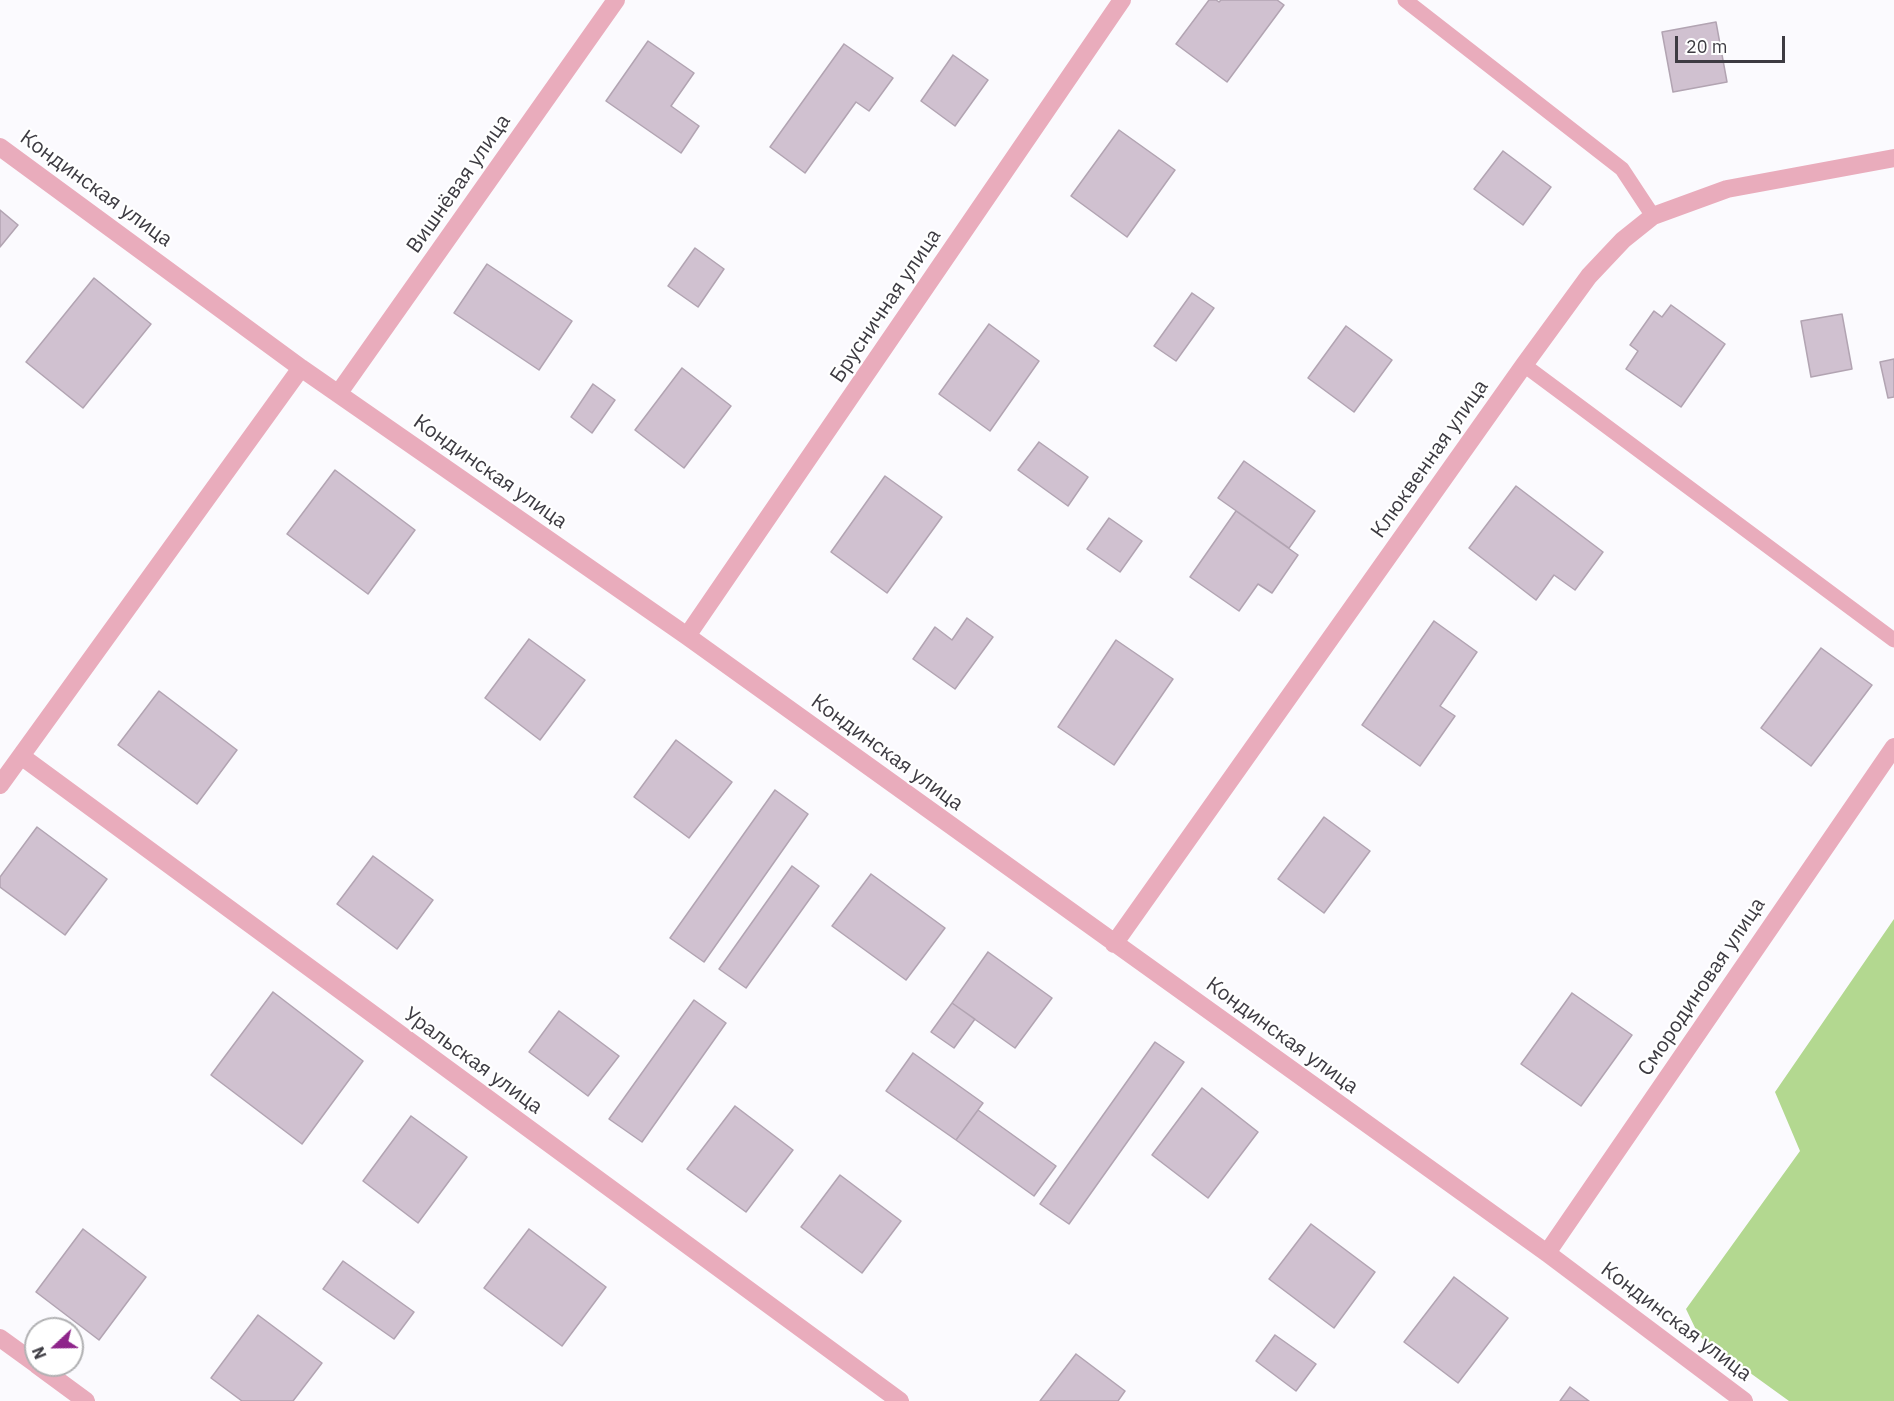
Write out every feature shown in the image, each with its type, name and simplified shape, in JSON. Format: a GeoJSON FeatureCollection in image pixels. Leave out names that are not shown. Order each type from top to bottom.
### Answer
{"type":"FeatureCollection","features":[{"type":"Feature","properties":{"kind":"street","name":"Вишнёвая улица"},"geometry":{"type":"LineString","coordinates":[[338,394],[616,0]]}},
{"type":"Feature","properties":{"kind":"street","name":"Брусничная улица"},"geometry":{"type":"LineString","coordinates":[[687,636],[1122,0]]}},
{"type":"Feature","properties":{"kind":"street","name":"Кондинская улица"},"geometry":{"type":"LineString","coordinates":[[0,147],[301,368],[687,636],[1547,1253],[1744,1401]]}},
{"type":"Feature","properties":{"kind":"street","name":"Клюквенная улица"},"geometry":{"type":"LineString","coordinates":[[1114,944],[1524,365],[1589,276],[1623,240],[1653,216],[1727,189],[1894,158]]}},
{"type":"Feature","properties":{"kind":"street"},"geometry":{"type":"LineString","coordinates":[[0,785],[301,368]]}},
{"type":"Feature","properties":{"kind":"street","name":"Смородиновая улица"},"geometry":{"type":"LineString","coordinates":[[1547,1253],[1894,747]]}},
{"type":"Feature","properties":{"kind":"street","name":"Уральская улица"},"geometry":{"type":"LineString","coordinates":[[21,756],[900,1401]]}},
{"type":"Feature","properties":{"kind":"street"},"geometry":{"type":"LineString","coordinates":[[0,1338],[24,1356]]}},
{"type":"Feature","properties":{"kind":"street"},"geometry":{"type":"LineString","coordinates":[[53,1377],[86,1401]]}},
{"type":"Feature","properties":{"kind":"lane"},"geometry":{"type":"LineString","coordinates":[[1405,0],[1622,169],[1653,216]]}},
{"type":"Feature","properties":{"kind":"lane"},"geometry":{"type":"LineString","coordinates":[[1524,365],[1894,640]]}},
{"type":"Feature","properties":{"kind":"green space"},"geometry":{"type":"Polygon","coordinates":[[[1894,919],[1894,1401],[1789,1401],[1699,1336],[1686,1309],[1800,1151],[1775,1092],[1894,919]]]}},
{"type":"Feature","properties":{"kind":"building"},"geometry":{"type":"Polygon","coordinates":[[[1209,0],[1219,2],[1221,0],[1277,0],[1284,5],[1227,82],[1176,44],[1209,0]]]}},
{"type":"Feature","properties":{"kind":"building"},"geometry":{"type":"Polygon","coordinates":[[[1716,22],[1727,82],[1673,92],[1662,32],[1716,22]]]}},
{"type":"Feature","properties":{"kind":"building"},"geometry":{"type":"Polygon","coordinates":[[[648,41],[694,73],[671,106],[699,126],[681,153],[606,101],[648,41]]]}},
{"type":"Feature","properties":{"kind":"building"},"geometry":{"type":"Polygon","coordinates":[[[844,44],[893,78],[869,111],[856,102],[805,173],[770,147],[844,44]]]}},
{"type":"Feature","properties":{"kind":"building"},"geometry":{"type":"Polygon","coordinates":[[[953,55],[988,80],[955,126],[921,101],[953,55]]]}},
{"type":"Feature","properties":{"kind":"building"},"geometry":{"type":"Polygon","coordinates":[[[1119,130],[1175,170],[1127,237],[1071,196],[1119,130]]]}},
{"type":"Feature","properties":{"kind":"building"},"geometry":{"type":"Polygon","coordinates":[[[1503,151],[1551,187],[1523,225],[1474,189],[1503,151]]]}},
{"type":"Feature","properties":{"kind":"building"},"geometry":{"type":"Polygon","coordinates":[[[0,210],[18,225],[0,247],[0,210]]]}},
{"type":"Feature","properties":{"kind":"building"},"geometry":{"type":"Polygon","coordinates":[[[695,248],[724,269],[698,307],[668,286],[695,248]]]}},
{"type":"Feature","properties":{"kind":"building"},"geometry":{"type":"Polygon","coordinates":[[[487,264],[572,321],[539,370],[454,313],[487,264]]]}},
{"type":"Feature","properties":{"kind":"building"},"geometry":{"type":"Polygon","coordinates":[[[94,278],[151,324],[83,408],[26,362],[94,278]]]}},
{"type":"Feature","properties":{"kind":"building"},"geometry":{"type":"Polygon","coordinates":[[[1192,293],[1214,308],[1176,361],[1154,346],[1192,293]]]}},
{"type":"Feature","properties":{"kind":"building"},"geometry":{"type":"Polygon","coordinates":[[[1671,305],[1725,344],[1681,407],[1626,369],[1638,351],[1630,345],[1654,311],[1662,317],[1671,305]]]}},
{"type":"Feature","properties":{"kind":"building"},"geometry":{"type":"Polygon","coordinates":[[[1842,314],[1852,369],[1811,377],[1801,321],[1842,314]]]}},
{"type":"Feature","properties":{"kind":"building"},"geometry":{"type":"Polygon","coordinates":[[[989,324],[1039,361],[990,431],[939,394],[989,324]]]}},
{"type":"Feature","properties":{"kind":"building"},"geometry":{"type":"Polygon","coordinates":[[[1346,326],[1392,360],[1354,412],[1308,378],[1346,326]]]}},
{"type":"Feature","properties":{"kind":"building"},"geometry":{"type":"Polygon","coordinates":[[[1894,359],[1894,397],[1888,398],[1880,362],[1894,359]]]}},
{"type":"Feature","properties":{"kind":"building"},"geometry":{"type":"Polygon","coordinates":[[[682,368],[731,406],[684,468],[635,430],[682,368]]]}},
{"type":"Feature","properties":{"kind":"building"},"geometry":{"type":"Polygon","coordinates":[[[593,384],[615,400],[592,433],[571,417],[593,384]]]}},
{"type":"Feature","properties":{"kind":"building"},"geometry":{"type":"Polygon","coordinates":[[[1039,442],[1088,477],[1068,506],[1018,470],[1039,442]]]}},
{"type":"Feature","properties":{"kind":"building"},"geometry":{"type":"Polygon","coordinates":[[[1244,461],[1315,511],[1289,548],[1218,498],[1244,461]]]}},
{"type":"Feature","properties":{"kind":"building"},"geometry":{"type":"Polygon","coordinates":[[[335,470],[415,530],[368,594],[287,534],[335,470]]]}},
{"type":"Feature","properties":{"kind":"building"},"geometry":{"type":"Polygon","coordinates":[[[885,476],[942,517],[887,593],[831,552],[885,476]]]}},
{"type":"Feature","properties":{"kind":"building"},"geometry":{"type":"Polygon","coordinates":[[[1516,486],[1603,552],[1575,590],[1554,575],[1536,600],[1469,548],[1516,486]]]}},
{"type":"Feature","properties":{"kind":"building"},"geometry":{"type":"Polygon","coordinates":[[[1236,511],[1298,555],[1272,593],[1258,584],[1239,611],[1190,577],[1236,511]]]}},
{"type":"Feature","properties":{"kind":"building"},"geometry":{"type":"Polygon","coordinates":[[[1109,518],[1142,541],[1120,572],[1087,549],[1109,518]]]}},
{"type":"Feature","properties":{"kind":"building"},"geometry":{"type":"Polygon","coordinates":[[[967,618],[993,637],[955,689],[913,659],[935,627],[952,640],[967,618]]]}},
{"type":"Feature","properties":{"kind":"building"},"geometry":{"type":"Polygon","coordinates":[[[1434,621],[1477,652],[1440,706],[1455,716],[1420,766],[1362,725],[1434,621]]]}},
{"type":"Feature","properties":{"kind":"building"},"geometry":{"type":"Polygon","coordinates":[[[529,639],[585,680],[540,740],[485,698],[529,639]]]}},
{"type":"Feature","properties":{"kind":"building"},"geometry":{"type":"Polygon","coordinates":[[[1116,640],[1173,679],[1114,765],[1058,727],[1116,640]]]}},
{"type":"Feature","properties":{"kind":"building"},"geometry":{"type":"Polygon","coordinates":[[[1821,648],[1872,685],[1811,766],[1761,728],[1821,648]]]}},
{"type":"Feature","properties":{"kind":"building"},"geometry":{"type":"Polygon","coordinates":[[[159,691],[237,750],[197,804],[118,745],[159,691]]]}},
{"type":"Feature","properties":{"kind":"building"},"geometry":{"type":"Polygon","coordinates":[[[676,740],[732,782],[689,838],[634,797],[676,740]]]}},
{"type":"Feature","properties":{"kind":"building"},"geometry":{"type":"Polygon","coordinates":[[[775,790],[808,814],[704,962],[670,938],[775,790]]]}},
{"type":"Feature","properties":{"kind":"building"},"geometry":{"type":"Polygon","coordinates":[[[1324,817],[1370,851],[1324,913],[1278,879],[1324,817]]]}},
{"type":"Feature","properties":{"kind":"building"},"geometry":{"type":"Polygon","coordinates":[[[37,827],[107,879],[65,935],[0,887],[0,877],[37,827]]]}},
{"type":"Feature","properties":{"kind":"building"},"geometry":{"type":"Polygon","coordinates":[[[373,856],[433,900],[397,949],[337,904],[373,856]]]}},
{"type":"Feature","properties":{"kind":"building"},"geometry":{"type":"Polygon","coordinates":[[[792,866],[819,886],[746,988],[719,969],[792,866]]]}},
{"type":"Feature","properties":{"kind":"building"},"geometry":{"type":"Polygon","coordinates":[[[871,874],[945,928],[906,980],[832,926],[871,874]]]}},
{"type":"Feature","properties":{"kind":"building"},"geometry":{"type":"Polygon","coordinates":[[[988,952],[1052,998],[1015,1048],[952,1003],[988,952]]]}},
{"type":"Feature","properties":{"kind":"building"},"geometry":{"type":"Polygon","coordinates":[[[273,992],[363,1061],[302,1144],[211,1075],[273,992]]]}},
{"type":"Feature","properties":{"kind":"building"},"geometry":{"type":"Polygon","coordinates":[[[1572,993],[1632,1035],[1581,1106],[1521,1064],[1572,993]]]}},
{"type":"Feature","properties":{"kind":"building"},"geometry":{"type":"Polygon","coordinates":[[[694,1000],[726,1023],[642,1142],[609,1119],[694,1000]]]}},
{"type":"Feature","properties":{"kind":"building"},"geometry":{"type":"Polygon","coordinates":[[[952,1003],[975,1019],[954,1048],[931,1032],[952,1003]]]}},
{"type":"Feature","properties":{"kind":"building"},"geometry":{"type":"Polygon","coordinates":[[[559,1011],[619,1056],[588,1096],[529,1052],[559,1011]]]}},
{"type":"Feature","properties":{"kind":"building"},"geometry":{"type":"Polygon","coordinates":[[[1155,1042],[1184,1062],[1069,1224],[1040,1204],[1155,1042]]]}},
{"type":"Feature","properties":{"kind":"building"},"geometry":{"type":"Polygon","coordinates":[[[913,1053],[983,1103],[956,1140],[886,1091],[913,1053]]]}},
{"type":"Feature","properties":{"kind":"building"},"geometry":{"type":"Polygon","coordinates":[[[1202,1088],[1258,1132],[1208,1198],[1152,1155],[1202,1088]]]}},
{"type":"Feature","properties":{"kind":"building"},"geometry":{"type":"Polygon","coordinates":[[[735,1106],[793,1150],[746,1212],[687,1169],[735,1106]]]}},
{"type":"Feature","properties":{"kind":"building"},"geometry":{"type":"Polygon","coordinates":[[[978,1110],[1056,1166],[1034,1196],[956,1140],[978,1110]]]}},
{"type":"Feature","properties":{"kind":"building"},"geometry":{"type":"Polygon","coordinates":[[[411,1116],[467,1157],[418,1223],[363,1181],[411,1116]]]}},
{"type":"Feature","properties":{"kind":"building"},"geometry":{"type":"Polygon","coordinates":[[[840,1175],[901,1221],[862,1273],[801,1227],[840,1175]]]}},
{"type":"Feature","properties":{"kind":"building"},"geometry":{"type":"Polygon","coordinates":[[[1311,1224],[1375,1272],[1334,1328],[1269,1279],[1311,1224]]]}},
{"type":"Feature","properties":{"kind":"building"},"geometry":{"type":"Polygon","coordinates":[[[83,1229],[146,1277],[99,1340],[84,1329],[84,1317],[69,1317],[36,1292],[83,1229]]]}},
{"type":"Feature","properties":{"kind":"building"},"geometry":{"type":"Polygon","coordinates":[[[529,1229],[606,1287],[562,1346],[484,1288],[529,1229]]]}},
{"type":"Feature","properties":{"kind":"building"},"geometry":{"type":"Polygon","coordinates":[[[343,1261],[414,1312],[394,1339],[323,1289],[343,1261]]]}},
{"type":"Feature","properties":{"kind":"building"},"geometry":{"type":"Polygon","coordinates":[[[1454,1277],[1508,1318],[1458,1383],[1404,1342],[1454,1277]]]}},
{"type":"Feature","properties":{"kind":"building"},"geometry":{"type":"Polygon","coordinates":[[[258,1315],[322,1363],[293,1401],[242,1401],[211,1378],[258,1315]]]}},
{"type":"Feature","properties":{"kind":"building"},"geometry":{"type":"Polygon","coordinates":[[[1275,1335],[1316,1364],[1296,1391],[1256,1361],[1275,1335]]]}},
{"type":"Feature","properties":{"kind":"building"},"geometry":{"type":"Polygon","coordinates":[[[1076,1354],[1125,1391],[1118,1401],[1040,1401],[1076,1354]]]}},
{"type":"Feature","properties":{"kind":"building"},"geometry":{"type":"Polygon","coordinates":[[[1570,1387],[1589,1401],[1560,1401],[1570,1387]]]}}]}
